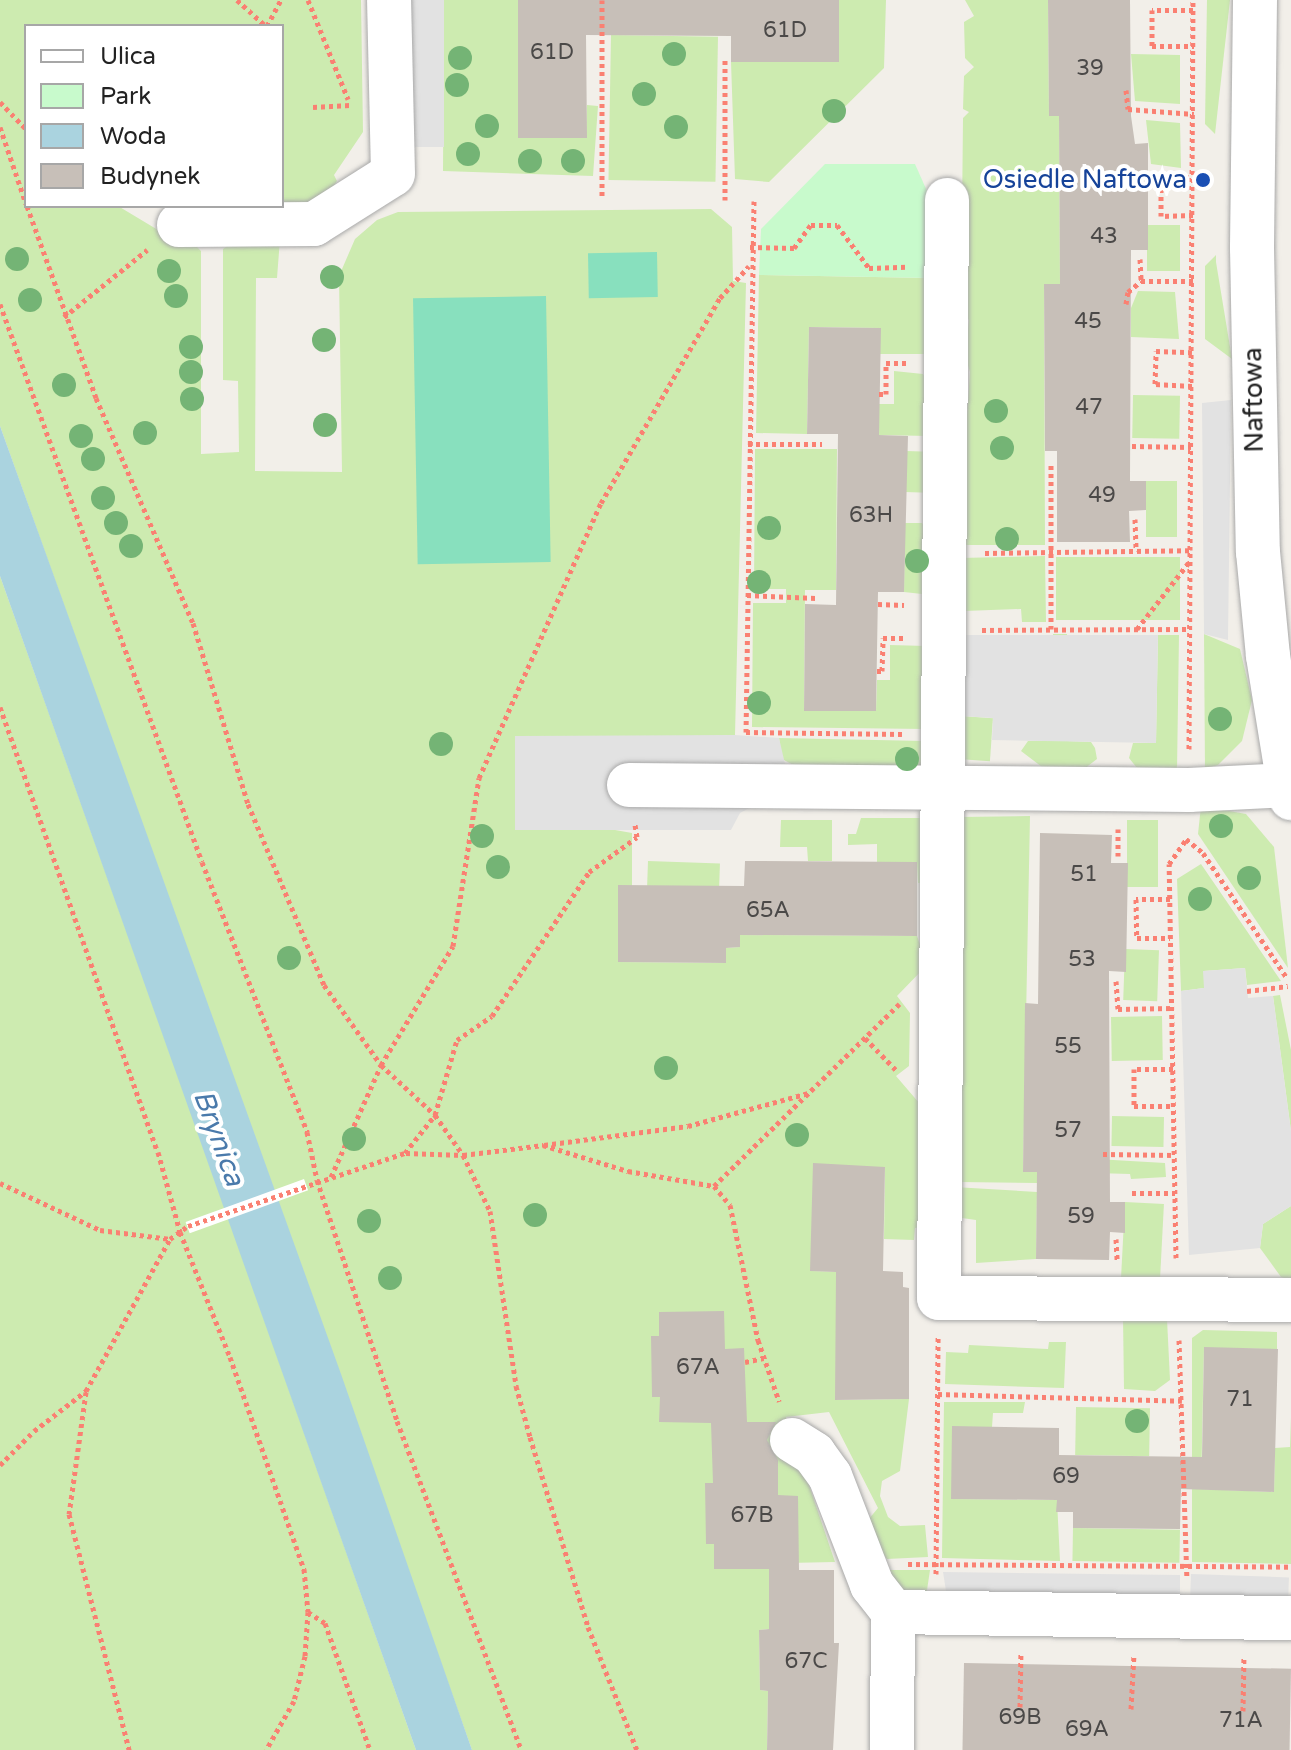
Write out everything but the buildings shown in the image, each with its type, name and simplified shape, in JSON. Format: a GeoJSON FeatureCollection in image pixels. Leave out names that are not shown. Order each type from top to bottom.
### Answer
{"type":"FeatureCollection","features":[{"type":"Feature","properties":{"kind":"street"},"geometry":{"type":"LineString","coordinates":[[179,225],[314,224],[393,174],[371,102],[389,0]]}},
{"type":"Feature","properties":{"kind":"street","name":"Naftowa"},"geometry":{"type":"LineString","coordinates":[[1255,0],[1252,263],[1258,552],[1290,791]]}},
{"type":"Feature","properties":{"kind":"street"},"geometry":{"type":"LineString","coordinates":[[947,200],[943,267],[944,787],[939,1298],[1177,1302],[1291,1300]]}},
{"type":"Feature","properties":{"kind":"street"},"geometry":{"type":"LineString","coordinates":[[629,785],[1290,791]]}},
{"type":"Feature","properties":{"kind":"street"},"geometry":{"type":"LineString","coordinates":[[792,1440],[814,1454],[830,1476],[872,1585],[911,1611],[1135,1619],[1291,1618]]}},
{"type":"Feature","properties":{"kind":"street"},"geometry":{"type":"LineString","coordinates":[[892,1750],[911,1611]]}},
{"type":"Feature","properties":{"kind":"path"},"geometry":{"type":"LineString","coordinates":[[237,0],[265,24]]}},
{"type":"Feature","properties":{"kind":"path"},"geometry":{"type":"LineString","coordinates":[[268,24],[281,0]]}},
{"type":"Feature","properties":{"kind":"path"},"geometry":{"type":"LineString","coordinates":[[308,0],[371,102],[313,107]]}},
{"type":"Feature","properties":{"kind":"path"},"geometry":{"type":"LineString","coordinates":[[602,0],[602,198]]}},
{"type":"Feature","properties":{"kind":"path"},"geometry":{"type":"LineString","coordinates":[[1186,1619],[1169,864],[1186,840],[1189,790],[1194,281],[1193,0]]}},
{"type":"Feature","properties":{"kind":"path"},"geometry":{"type":"LineString","coordinates":[[1193,10],[1152,10],[1152,46],[1194,46]]}},
{"type":"Feature","properties":{"kind":"path"},"geometry":{"type":"LineString","coordinates":[[725,58],[725,200]]}},
{"type":"Feature","properties":{"kind":"path"},"geometry":{"type":"LineString","coordinates":[[1126,90],[1128,109],[1194,114]]}},
{"type":"Feature","properties":{"kind":"path"},"geometry":{"type":"LineString","coordinates":[[0,102],[24,127]]}},
{"type":"Feature","properties":{"kind":"path"},"geometry":{"type":"LineString","coordinates":[[0,127],[24,199]]}},
{"type":"Feature","properties":{"kind":"path"},"geometry":{"type":"LineString","coordinates":[[1193,215],[1161,216],[1161,176],[1194,177]]}},
{"type":"Feature","properties":{"kind":"path"},"geometry":{"type":"LineString","coordinates":[[754,201],[749,266],[746,732],[943,735]]}},
{"type":"Feature","properties":{"kind":"path"},"geometry":{"type":"LineString","coordinates":[[27,208],[64,317],[193,623],[248,804],[324,985],[381,1065],[435,1115],[463,1155],[490,1211],[516,1386],[588,1627],[637,1750]]}},
{"type":"Feature","properties":{"kind":"path"},"geometry":{"type":"LineString","coordinates":[[64,317],[179,225]]}},
{"type":"Feature","properties":{"kind":"path"},"geometry":{"type":"LineString","coordinates":[[750,247],[794,248],[811,225],[837,225],[869,268],[943,267]]}},
{"type":"Feature","properties":{"kind":"path"},"geometry":{"type":"LineString","coordinates":[[1140,259],[1141,281]]}},
{"type":"Feature","properties":{"kind":"path"},"geometry":{"type":"LineString","coordinates":[[331,1177],[381,1065],[453,946],[479,778],[601,503],[720,298],[749,266]]}},
{"type":"Feature","properties":{"kind":"path"},"geometry":{"type":"LineString","coordinates":[[1126,304],[1128,292],[1141,281],[1194,281]]}},
{"type":"Feature","properties":{"kind":"path"},"geometry":{"type":"LineString","coordinates":[[0,304],[202,862],[307,1132],[317,1180],[397,1421],[521,1750]]}},
{"type":"Feature","properties":{"kind":"path"},"geometry":{"type":"LineString","coordinates":[[1192,352],[1156,351],[1155,384],[1192,386]]}},
{"type":"Feature","properties":{"kind":"path"},"geometry":{"type":"LineString","coordinates":[[879,394],[886,394],[886,363]]}},
{"type":"Feature","properties":{"kind":"path"},"geometry":{"type":"LineString","coordinates":[[748,444],[822,444]]}},
{"type":"Feature","properties":{"kind":"path"},"geometry":{"type":"LineString","coordinates":[[1132,446],[1191,447]]}},
{"type":"Feature","properties":{"kind":"path"},"geometry":{"type":"LineString","coordinates":[[1051,462],[1051,629]]}},
{"type":"Feature","properties":{"kind":"path"},"geometry":{"type":"LineString","coordinates":[[1135,519],[1136,551]]}},
{"type":"Feature","properties":{"kind":"path"},"geometry":{"type":"LineString","coordinates":[[980,553],[1190,550]]}},
{"type":"Feature","properties":{"kind":"path"},"geometry":{"type":"LineString","coordinates":[[1137,629],[1190,560]]}},
{"type":"Feature","properties":{"kind":"path"},"geometry":{"type":"LineString","coordinates":[[747,595],[816,598]]}},
{"type":"Feature","properties":{"kind":"path"},"geometry":{"type":"LineString","coordinates":[[1026,629],[1189,629]]}},
{"type":"Feature","properties":{"kind":"path"},"geometry":{"type":"LineString","coordinates":[[877,671],[882,671],[883,638]]}},
{"type":"Feature","properties":{"kind":"path"},"geometry":{"type":"LineString","coordinates":[[0,707],[158,1152],[180,1232],[230,1357],[304,1569],[308,1612],[294,1701],[266,1750]]}},
{"type":"Feature","properties":{"kind":"path"},"geometry":{"type":"LineString","coordinates":[[405,1153],[435,1115],[457,1040],[492,1016],[589,872],[637,837],[629,785]]}},
{"type":"Feature","properties":{"kind":"path"},"geometry":{"type":"LineString","coordinates":[[1186,840],[1203,853],[1287,978]]}},
{"type":"Feature","properties":{"kind":"path"},"geometry":{"type":"LineString","coordinates":[[1170,899],[1136,899],[1137,938],[1170,938]]}},
{"type":"Feature","properties":{"kind":"path"},"geometry":{"type":"LineString","coordinates":[[1116,981],[1118,1009],[1172,1008]]}},
{"type":"Feature","properties":{"kind":"path"},"geometry":{"type":"LineString","coordinates":[[1247,991],[1288,986]]}},
{"type":"Feature","properties":{"kind":"path"},"geometry":{"type":"LineString","coordinates":[[714,1186],[898,1005]]}},
{"type":"Feature","properties":{"kind":"path"},"geometry":{"type":"LineString","coordinates":[[865,1038],[899,1073]]}},
{"type":"Feature","properties":{"kind":"path"},"geometry":{"type":"LineString","coordinates":[[1173,1069],[1134,1069],[1134,1106],[1173,1106]]}},
{"type":"Feature","properties":{"kind":"path"},"geometry":{"type":"LineString","coordinates":[[0,1465],[86,1391],[170,1239],[188,1226],[317,1180],[405,1153],[463,1155],[688,1126],[811,1092]]}},
{"type":"Feature","properties":{"kind":"path"},"geometry":{"type":"LineString","coordinates":[[543,1145],[628,1171],[714,1186],[730,1205],[764,1358],[792,1440]]}},
{"type":"Feature","properties":{"kind":"path"},"geometry":{"type":"LineString","coordinates":[[1103,1154],[1175,1155]]}},
{"type":"Feature","properties":{"kind":"path"},"geometry":{"type":"LineString","coordinates":[[0,1183],[100,1230],[170,1239]]}},
{"type":"Feature","properties":{"kind":"path"},"geometry":{"type":"LineString","coordinates":[[1132,1193],[1175,1193]]}},
{"type":"Feature","properties":{"kind":"path"},"geometry":{"type":"LineString","coordinates":[[911,1611],[937,1565],[939,1298]]}},
{"type":"Feature","properties":{"kind":"path"},"geometry":{"type":"LineString","coordinates":[[745,1362],[764,1358]]}},
{"type":"Feature","properties":{"kind":"path"},"geometry":{"type":"LineString","coordinates":[[86,1391],[69,1514],[129,1750]]}},
{"type":"Feature","properties":{"kind":"path"},"geometry":{"type":"LineString","coordinates":[[938,1394],[1182,1401]]}},
{"type":"Feature","properties":{"kind":"path"},"geometry":{"type":"LineString","coordinates":[[864,1562],[1291,1567]]}},
{"type":"Feature","properties":{"kind":"path"},"geometry":{"type":"LineString","coordinates":[[308,1612],[325,1623],[370,1750]]}},
{"type":"Feature","properties":{"kind":"path"},"geometry":{"type":"LineString","coordinates":[[1020,1707],[1021,1614]]}},
{"type":"Feature","properties":{"kind":"path"},"geometry":{"type":"LineString","coordinates":[[1131,1709],[1135,1619]]}},
{"type":"Feature","properties":{"kind":"path"},"geometry":{"type":"LineString","coordinates":[[1243,1711],[1245,1619]]}},
{"type":"Feature","properties":{"kind":"green space"},"geometry":{"type":"Polygon","coordinates":[[[0,0],[361,0],[363,132],[334,175],[337,181],[323,203],[284,203],[284,24],[24,24],[24,208],[121,208],[173,239],[190,240],[201,251],[201,454],[239,452],[238,381],[223,380],[223,249],[237,239],[280,239],[277,278],[256,278],[255,471],[342,472],[339,276],[355,239],[377,220],[398,212],[711,209],[732,227],[733,281],[746,283],[735,735],[664,738],[619,768],[615,830],[632,833],[632,886],[618,962],[726,963],[726,948],[740,947],[740,935],[917,936],[927,965],[897,996],[910,1013],[909,1066],[896,1076],[926,1111],[924,1227],[915,1228],[914,1240],[884,1239],[885,1167],[811,1271],[845,1272],[836,1289],[836,1400],[909,1399],[900,1471],[882,1481],[880,1496],[888,1517],[900,1526],[925,1525],[928,1557],[887,1559],[878,1547],[868,1520],[878,1508],[829,1412],[786,1417],[835,1562],[787,1563],[769,1605],[769,1629],[759,1630],[760,1690],[768,1691],[767,1750],[472,1750],[0,426],[0,0]]]}},
{"type":"Feature","properties":{"kind":"green space"},"geometry":{"type":"Polygon","coordinates":[[[444,0],[518,0],[518,137],[586,138],[587,105],[598,106],[593,176],[443,171],[444,0]]]}},
{"type":"Feature","properties":{"kind":"green space"},"geometry":{"type":"Polygon","coordinates":[[[839,0],[886,0],[884,68],[769,182],[735,179],[731,62],[839,62],[839,0]]]}},
{"type":"Feature","properties":{"kind":"green space"},"geometry":{"type":"Polygon","coordinates":[[[965,0],[1048,0],[1049,115],[1059,116],[1060,284],[1044,285],[1045,545],[958,545],[970,372],[965,355],[969,320],[961,311],[963,118],[969,112],[963,109],[964,76],[974,67],[965,58],[964,22],[974,16],[965,0]]]}},
{"type":"Feature","properties":{"kind":"green space"},"geometry":{"type":"Polygon","coordinates":[[[1207,0],[1230,0],[1215,134],[1205,124],[1207,0]]]}},
{"type":"Feature","properties":{"kind":"green space"},"geometry":{"type":"Polygon","coordinates":[[[611,35],[718,37],[715,182],[608,180],[611,35]]]}},
{"type":"Feature","properties":{"kind":"green space"},"geometry":{"type":"Polygon","coordinates":[[[1131,54],[1180,55],[1180,104],[1135,101],[1131,54]]]}},
{"type":"Feature","properties":{"kind":"green space"},"geometry":{"type":"Polygon","coordinates":[[[1146,120],[1180,123],[1181,168],[1151,164],[1146,120]]]}},
{"type":"Feature","properties":{"kind":"green space"},"geometry":{"type":"Polygon","coordinates":[[[825,164],[915,164],[931,200],[931,278],[759,275],[761,229],[825,164]]]}},
{"type":"Feature","properties":{"kind":"green space"},"geometry":{"type":"Polygon","coordinates":[[[1147,225],[1180,225],[1180,271],[1147,271],[1147,225]]]}},
{"type":"Feature","properties":{"kind":"green space"},"geometry":{"type":"Polygon","coordinates":[[[657,252],[658,297],[589,298],[588,253],[657,252]]]}},
{"type":"Feature","properties":{"kind":"green space"},"geometry":{"type":"Polygon","coordinates":[[[1216,255],[1232,359],[1205,339],[1205,266],[1216,255]]]}},
{"type":"Feature","properties":{"kind":"green space"},"geometry":{"type":"Polygon","coordinates":[[[759,275],[931,278],[930,354],[880,354],[880,328],[809,327],[807,434],[756,433],[759,275]]]}},
{"type":"Feature","properties":{"kind":"green space"},"geometry":{"type":"Polygon","coordinates":[[[1138,291],[1175,292],[1179,339],[1131,337],[1131,308],[1138,291]]]}},
{"type":"Feature","properties":{"kind":"green space"},"geometry":{"type":"Polygon","coordinates":[[[546,296],[551,562],[418,564],[413,298],[546,296]]]}},
{"type":"Feature","properties":{"kind":"green space"},"geometry":{"type":"Polygon","coordinates":[[[894,371],[923,374],[929,384],[929,436],[879,435],[879,404],[894,404],[894,371]]]}},
{"type":"Feature","properties":{"kind":"green space"},"geometry":{"type":"Polygon","coordinates":[[[1133,395],[1180,396],[1179,439],[1132,438],[1133,395]]]}},
{"type":"Feature","properties":{"kind":"green space"},"geometry":{"type":"Polygon","coordinates":[[[755,449],[837,449],[836,590],[805,590],[804,710],[876,711],[877,680],[890,680],[890,645],[926,646],[925,729],[752,727],[753,603],[786,603],[786,589],[754,589],[755,449]]]}},
{"type":"Feature","properties":{"kind":"green space"},"geometry":{"type":"Polygon","coordinates":[[[906,451],[930,452],[929,493],[905,492],[906,451]]]}},
{"type":"Feature","properties":{"kind":"green space"},"geometry":{"type":"Polygon","coordinates":[[[1146,481],[1177,481],[1177,537],[1146,537],[1146,481]]]}},
{"type":"Feature","properties":{"kind":"green space"},"geometry":{"type":"Polygon","coordinates":[[[905,523],[922,523],[929,532],[928,589],[922,594],[904,592],[905,523]]]}},
{"type":"Feature","properties":{"kind":"green space"},"geometry":{"type":"Polygon","coordinates":[[[1045,556],[1046,622],[1022,622],[1021,609],[964,611],[959,558],[1045,556]]]}},
{"type":"Feature","properties":{"kind":"green space"},"geometry":{"type":"Polygon","coordinates":[[[1056,557],[1180,557],[1180,620],[1056,620],[1056,557]]]}},
{"type":"Feature","properties":{"kind":"green space"},"geometry":{"type":"Polygon","coordinates":[[[0,576],[208,1160],[416,1750],[0,1750],[0,576]]]}},
{"type":"Feature","properties":{"kind":"green space"},"geometry":{"type":"Polygon","coordinates":[[[1053,634],[1067,634],[1067,741],[1091,742],[1095,748],[1097,759],[1084,769],[1046,770],[1021,751],[1028,741],[1054,741],[1053,634]]]}},
{"type":"Feature","properties":{"kind":"green space"},"geometry":{"type":"Polygon","coordinates":[[[1204,634],[1240,649],[1252,700],[1242,741],[1218,765],[1205,769],[1204,634]]]}},
{"type":"Feature","properties":{"kind":"green space"},"geometry":{"type":"Polygon","coordinates":[[[1158,635],[1179,635],[1177,771],[1137,768],[1129,758],[1133,743],[1156,743],[1158,635]]]}},
{"type":"Feature","properties":{"kind":"green space"},"geometry":{"type":"Polygon","coordinates":[[[961,716],[993,718],[990,761],[958,759],[961,716]]]}},
{"type":"Feature","properties":{"kind":"green space"},"geometry":{"type":"Polygon","coordinates":[[[779,738],[924,741],[926,767],[799,768],[782,759],[779,738]]]}},
{"type":"Feature","properties":{"kind":"green space"},"geometry":{"type":"Polygon","coordinates":[[[1201,806],[1246,814],[1274,847],[1288,968],[1198,834],[1201,806]]]}},
{"type":"Feature","properties":{"kind":"green space"},"geometry":{"type":"Polygon","coordinates":[[[1030,816],[1023,1172],[1037,1172],[1037,1183],[959,1182],[958,817],[1030,816]]]}},
{"type":"Feature","properties":{"kind":"green space"},"geometry":{"type":"Polygon","coordinates":[[[861,818],[929,818],[928,883],[918,883],[917,862],[877,862],[877,844],[848,845],[848,834],[856,834],[861,818]]]}},
{"type":"Feature","properties":{"kind":"green space"},"geometry":{"type":"Polygon","coordinates":[[[781,820],[832,820],[832,861],[808,861],[807,847],[780,847],[781,820]]]}},
{"type":"Feature","properties":{"kind":"green space"},"geometry":{"type":"Polygon","coordinates":[[[1127,820],[1158,820],[1158,887],[1127,887],[1127,820]]]}},
{"type":"Feature","properties":{"kind":"green space"},"geometry":{"type":"Polygon","coordinates":[[[648,861],[720,864],[719,888],[647,886],[648,861]]]}},
{"type":"Feature","properties":{"kind":"green space"},"geometry":{"type":"Polygon","coordinates":[[[1201,864],[1281,981],[1247,985],[1245,968],[1204,971],[1204,988],[1181,991],[1177,879],[1201,864]]]}},
{"type":"Feature","properties":{"kind":"green space"},"geometry":{"type":"Polygon","coordinates":[[[1125,949],[1159,950],[1157,1001],[1123,1000],[1125,949]]]}},
{"type":"Feature","properties":{"kind":"green space"},"geometry":{"type":"Polygon","coordinates":[[[1280,995],[1291,1050],[1291,1131],[1273,996],[1280,995]]]}},
{"type":"Feature","properties":{"kind":"green space"},"geometry":{"type":"Polygon","coordinates":[[[1162,1016],[1163,1060],[1112,1061],[1111,1017],[1162,1016]]]}},
{"type":"Feature","properties":{"kind":"green space"},"geometry":{"type":"Polygon","coordinates":[[[1112,1116],[1164,1117],[1163,1147],[1111,1146],[1112,1116]]]}},
{"type":"Feature","properties":{"kind":"green space"},"geometry":{"type":"Polygon","coordinates":[[[1096,1159],[1165,1163],[1166,1177],[1131,1179],[1130,1174],[1095,1173],[1096,1159]]]}},
{"type":"Feature","properties":{"kind":"green space"},"geometry":{"type":"Polygon","coordinates":[[[954,1187],[1037,1192],[1036,1259],[976,1263],[976,1220],[955,1217],[954,1187]]]}},
{"type":"Feature","properties":{"kind":"green space"},"geometry":{"type":"Polygon","coordinates":[[[1125,1202],[1164,1204],[1159,1294],[1120,1292],[1125,1202]]]}},
{"type":"Feature","properties":{"kind":"green space"},"geometry":{"type":"Polygon","coordinates":[[[1291,1206],[1291,1280],[1281,1277],[1260,1248],[1263,1224],[1291,1206]]]}},
{"type":"Feature","properties":{"kind":"green space"},"geometry":{"type":"Polygon","coordinates":[[[1123,1317],[1167,1319],[1170,1380],[1155,1391],[1124,1389],[1123,1317]]]}},
{"type":"Feature","properties":{"kind":"green space"},"geometry":{"type":"Polygon","coordinates":[[[1203,1330],[1277,1332],[1277,1349],[1204,1348],[1201,1489],[1274,1492],[1275,1448],[1290,1447],[1291,1417],[1291,1564],[1192,1562],[1192,1338],[1203,1330]]]}},
{"type":"Feature","properties":{"kind":"green space"},"geometry":{"type":"Polygon","coordinates":[[[1049,1342],[1066,1342],[1064,1388],[945,1384],[946,1352],[968,1353],[969,1345],[1048,1349],[1049,1342]]]}},
{"type":"Feature","properties":{"kind":"green space"},"geometry":{"type":"Polygon","coordinates":[[[944,1402],[1025,1402],[1023,1413],[993,1413],[992,1427],[952,1499],[1057,1500],[1060,1561],[942,1558],[944,1402]]]}},
{"type":"Feature","properties":{"kind":"green space"},"geometry":{"type":"Polygon","coordinates":[[[1076,1407],[1150,1408],[1149,1456],[1075,1455],[1076,1407]]]}},
{"type":"Feature","properties":{"kind":"green space"},"geometry":{"type":"Polygon","coordinates":[[[1073,1528],[1180,1530],[1179,1563],[1072,1561],[1073,1528]]]}},
{"type":"Feature","properties":{"kind":"green space"},"geometry":{"type":"Polygon","coordinates":[[[876,1570],[930,1570],[926,1597],[899,1592],[876,1570]]]}},
{"type":"Feature","properties":{"kind":"shaded area"},"geometry":{"type":"Polygon","coordinates":[[[404,0],[444,0],[444,147],[404,147],[404,0]]]}},
{"type":"Feature","properties":{"kind":"shaded area"},"geometry":{"type":"Polygon","coordinates":[[[1231,400],[1228,640],[1204,634],[1202,403],[1231,400]]]}},
{"type":"Feature","properties":{"kind":"shaded area"},"geometry":{"type":"Polygon","coordinates":[[[959,635],[1158,635],[1156,743],[992,740],[993,718],[961,716],[959,635]]]}},
{"type":"Feature","properties":{"kind":"shaded area"},"geometry":{"type":"Polygon","coordinates":[[[735,735],[779,738],[785,764],[656,763],[616,802],[753,806],[740,813],[731,830],[515,830],[515,736],[735,735]]]}},
{"type":"Feature","properties":{"kind":"shaded area"},"geometry":{"type":"Polygon","coordinates":[[[1245,968],[1248,998],[1273,996],[1291,1131],[1291,1206],[1263,1224],[1260,1248],[1189,1255],[1181,991],[1204,988],[1203,971],[1245,968]]]}},
{"type":"Feature","properties":{"kind":"shaded area"},"geometry":{"type":"Polygon","coordinates":[[[943,1572],[1180,1575],[1180,1597],[946,1591],[943,1572]]]}},
{"type":"Feature","properties":{"kind":"shaded area"},"geometry":{"type":"Polygon","coordinates":[[[1191,1574],[1289,1577],[1288,1599],[1190,1596],[1191,1574]]]}},
{"type":"Feature","properties":{"kind":"water","name":"Brynica"},"geometry":{"type":"Polygon","coordinates":[[[0,426],[341,1374],[472,1750],[416,1750],[0,576],[0,426]]]}},
{"type":"Feature","properties":{"kind":"pier"},"geometry":{"type":"Polygon","coordinates":[[[304,1179],[308,1190],[190,1233],[186,1222],[304,1179]]]}},
{"type":"Feature","properties":{"kind":"place","name":"Osiedle Naftowa"},"geometry":{"type":"Point","coordinates":[1203,180]}}]}
